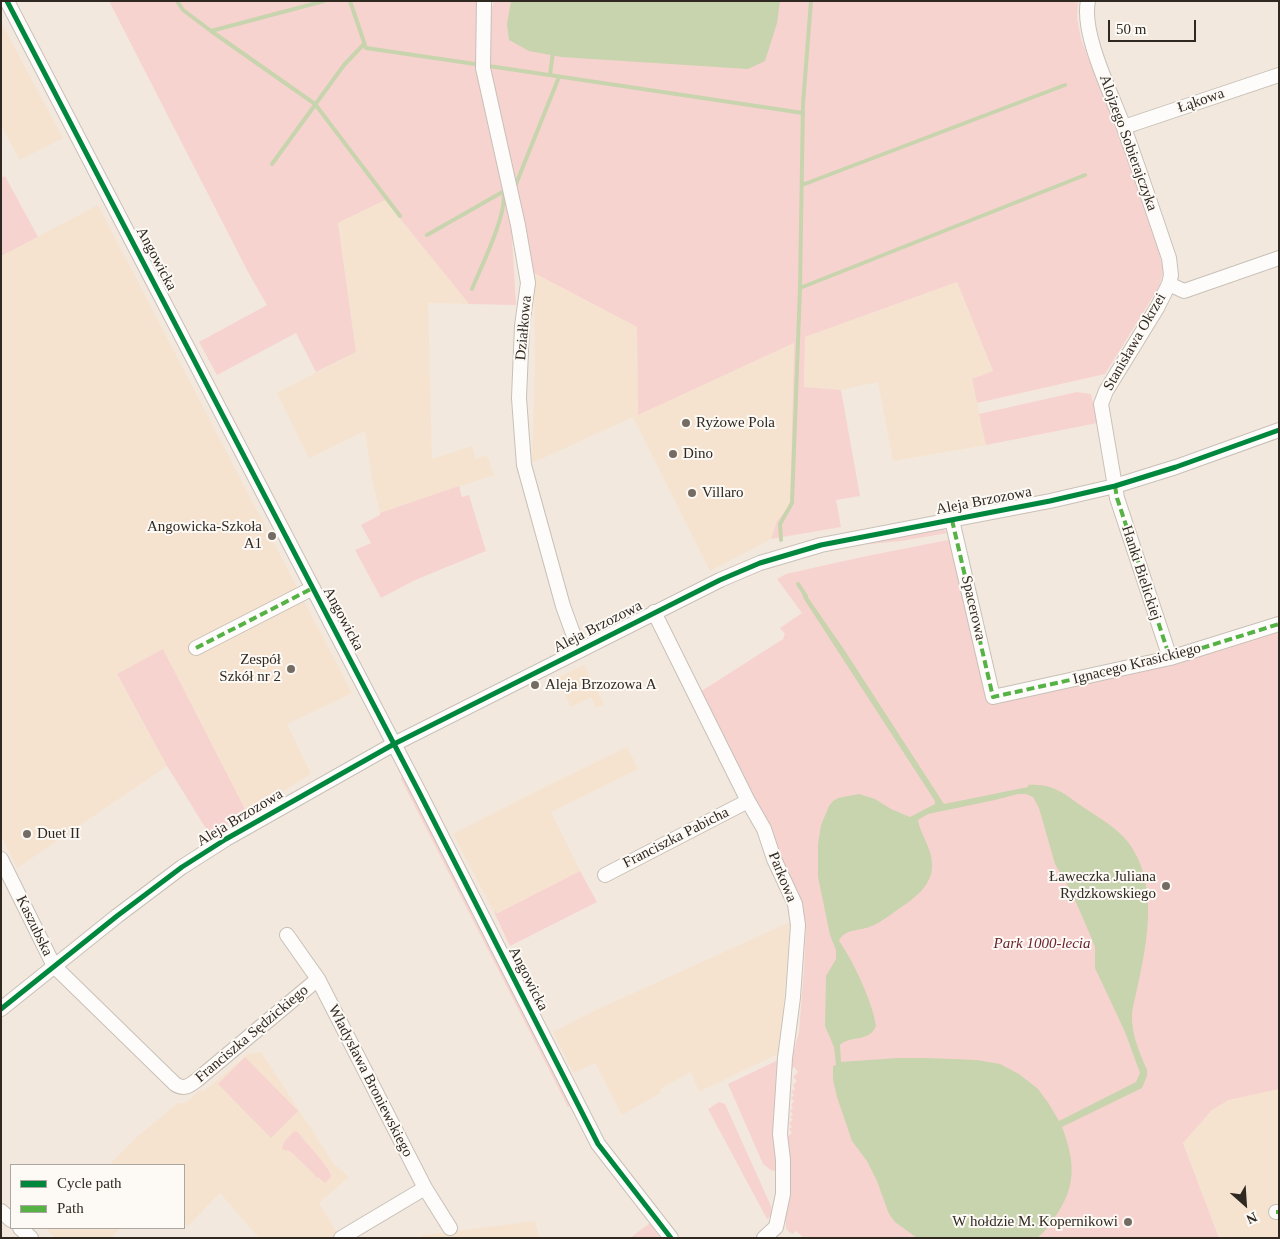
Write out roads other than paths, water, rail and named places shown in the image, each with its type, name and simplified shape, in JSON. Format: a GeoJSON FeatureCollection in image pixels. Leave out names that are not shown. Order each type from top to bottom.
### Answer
{"type":"FeatureCollection","features":[{"type":"Feature","properties":{"kind":"street","name":"Angowicka"},"geometry":{"type":"LineString","coordinates":[[7,1],[394,744],[598,1144],[670,1238]]}},
{"type":"Feature","properties":{"kind":"street","name":"Działkowa"},"geometry":{"type":"LineString","coordinates":[[484,1],[483,68],[512,198],[528,283],[522,326],[519,398],[524,465],[555,578],[579,650]]}},
{"type":"Feature","properties":{"kind":"street","name":"Alojzego Sobierajczyka"},"geometry":{"type":"LineString","coordinates":[[1088,1],[1088,30],[1170,258],[1171,275],[1168,284]]}},
{"type":"Feature","properties":{"kind":"street","name":"Łąkowa"},"geometry":{"type":"LineString","coordinates":[[1124,127],[1279,75]]}},
{"type":"Feature","properties":{"kind":"street","name":"Stanisława Okrzei"},"geometry":{"type":"LineString","coordinates":[[1115,486],[1101,404],[1106,391],[1157,308],[1168,284],[1184,291],[1279,258]]}},
{"type":"Feature","properties":{"kind":"street","name":"Aleja Brzozowa"},"geometry":{"type":"LineString","coordinates":[[1,1009],[182,867],[226,839],[394,744],[654,612],[736,573],[760,563],[821,545],[1050,501],[1115,486],[1176,467],[1279,430]]}},
{"type":"Feature","properties":{"kind":"street","name":"Hanki Bielickiej"},"geometry":{"type":"LineString","coordinates":[[1115,486],[1117,498],[1170,658]]}},
{"type":"Feature","properties":{"kind":"street","name":"Spacerowa"},"geometry":{"type":"LineString","coordinates":[[952,520],[993,697]]}},
{"type":"Feature","properties":{"kind":"street"},"geometry":{"type":"LineString","coordinates":[[196,648],[313,588]]}},
{"type":"Feature","properties":{"kind":"street","name":"Parkowa"},"geometry":{"type":"LineString","coordinates":[[654,612],[748,801],[764,829],[774,860],[794,904],[798,925],[795,977],[785,1058],[780,1134],[783,1160],[780,1233],[764,1238]]}},
{"type":"Feature","properties":{"kind":"street","name":"Ignacego Krasickiego"},"geometry":{"type":"LineString","coordinates":[[993,697],[1170,658],[1279,624]]}},
{"type":"Feature","properties":{"kind":"street","name":"Franciszka Pabicha"},"geometry":{"type":"LineString","coordinates":[[605,875],[748,801]]}},
{"type":"Feature","properties":{"kind":"street","name":"Kaszubska"},"geometry":{"type":"LineString","coordinates":[[1,859],[54,966]]}},
{"type":"Feature","properties":{"kind":"street","name":"Władysława Broniewskiego"},"geometry":{"type":"LineString","coordinates":[[287,935],[318,980],[425,1188],[450,1228]]}},
{"type":"Feature","properties":{"kind":"street","name":"Franciszka Sędzickiego"},"geometry":{"type":"LineString","coordinates":[[54,966],[175,1084],[184,1088],[197,1080],[318,980]]}},
{"type":"Feature","properties":{"kind":"street"},"geometry":{"type":"LineString","coordinates":[[341,1238],[425,1188]]}},
{"type":"Feature","properties":{"kind":"street"},"geometry":{"type":"LineString","coordinates":[[21,1229],[30,1238]]}},
{"type":"Feature","properties":{"kind":"waterway"},"geometry":{"type":"LineString","coordinates":[[177,1],[183,10],[211,31],[315,104],[400,216]]}},
{"type":"Feature","properties":{"kind":"waterway"},"geometry":{"type":"LineString","coordinates":[[211,31],[324,1]]}},
{"type":"Feature","properties":{"kind":"waterway"},"geometry":{"type":"LineString","coordinates":[[350,1],[366,48],[475,64]]}},
{"type":"Feature","properties":{"kind":"waterway"},"geometry":{"type":"LineString","coordinates":[[781,540],[780,524],[792,503],[800,288],[803,104],[811,1]]}},
{"type":"Feature","properties":{"kind":"waterway"},"geometry":{"type":"LineString","coordinates":[[272,164],[344,65],[364,44]]}},
{"type":"Feature","properties":{"kind":"waterway"},"geometry":{"type":"LineString","coordinates":[[550,75],[553,52]]}},
{"type":"Feature","properties":{"kind":"waterway"},"geometry":{"type":"LineString","coordinates":[[489,66],[803,113]]}},
{"type":"Feature","properties":{"kind":"waterway"},"geometry":{"type":"LineString","coordinates":[[512,187],[516,184],[559,77]]}},
{"type":"Feature","properties":{"kind":"waterway"},"geometry":{"type":"LineString","coordinates":[[802,185],[1065,85]]}},
{"type":"Feature","properties":{"kind":"waterway"},"geometry":{"type":"LineString","coordinates":[[800,288],[1085,175]]}},
{"type":"Feature","properties":{"kind":"waterway"},"geometry":{"type":"LineString","coordinates":[[427,235],[506,190]]}},
{"type":"Feature","properties":{"kind":"waterway"},"geometry":{"type":"LineString","coordinates":[[472,289],[498,226],[504,201],[503,192]]}},
{"type":"Feature","properties":{"kind":"waterway"},"geometry":{"type":"LineString","coordinates":[[798,584],[806,596]]}},
{"type":"Feature","properties":{"kind":"place","name":"Ryżowe Pola"},"geometry":{"type":"Point","coordinates":[686,423]}},
{"type":"Feature","properties":{"kind":"place","name":"Dino"},"geometry":{"type":"Point","coordinates":[673,454]}},
{"type":"Feature","properties":{"kind":"place","name":"Villaro"},"geometry":{"type":"Point","coordinates":[692,493]}},
{"type":"Feature","properties":{"kind":"place","name":"Angowicka-Szkoła A1"},"geometry":{"type":"Point","coordinates":[272,536]}},
{"type":"Feature","properties":{"kind":"place","name":"Zespół Szkół nr 2"},"geometry":{"type":"Point","coordinates":[291,669]}},
{"type":"Feature","properties":{"kind":"place","name":"Aleja Brzozowa A"},"geometry":{"type":"Point","coordinates":[535,685]}},
{"type":"Feature","properties":{"kind":"place","name":"Duet II"},"geometry":{"type":"Point","coordinates":[27,834]}},
{"type":"Feature","properties":{"kind":"place","name":"Ławeczka Juliana Rydzkowskiego"},"geometry":{"type":"Point","coordinates":[1166,886]}},
{"type":"Feature","properties":{"kind":"place","name":"W hołdzie M. Kopernikowi"},"geometry":{"type":"Point","coordinates":[1128,1222]}},
{"type":"Feature","properties":{"kind":"park label","name":"Park 1000-lecia"},"geometry":{"type":"Point","coordinates":[1042,944]}}]}
